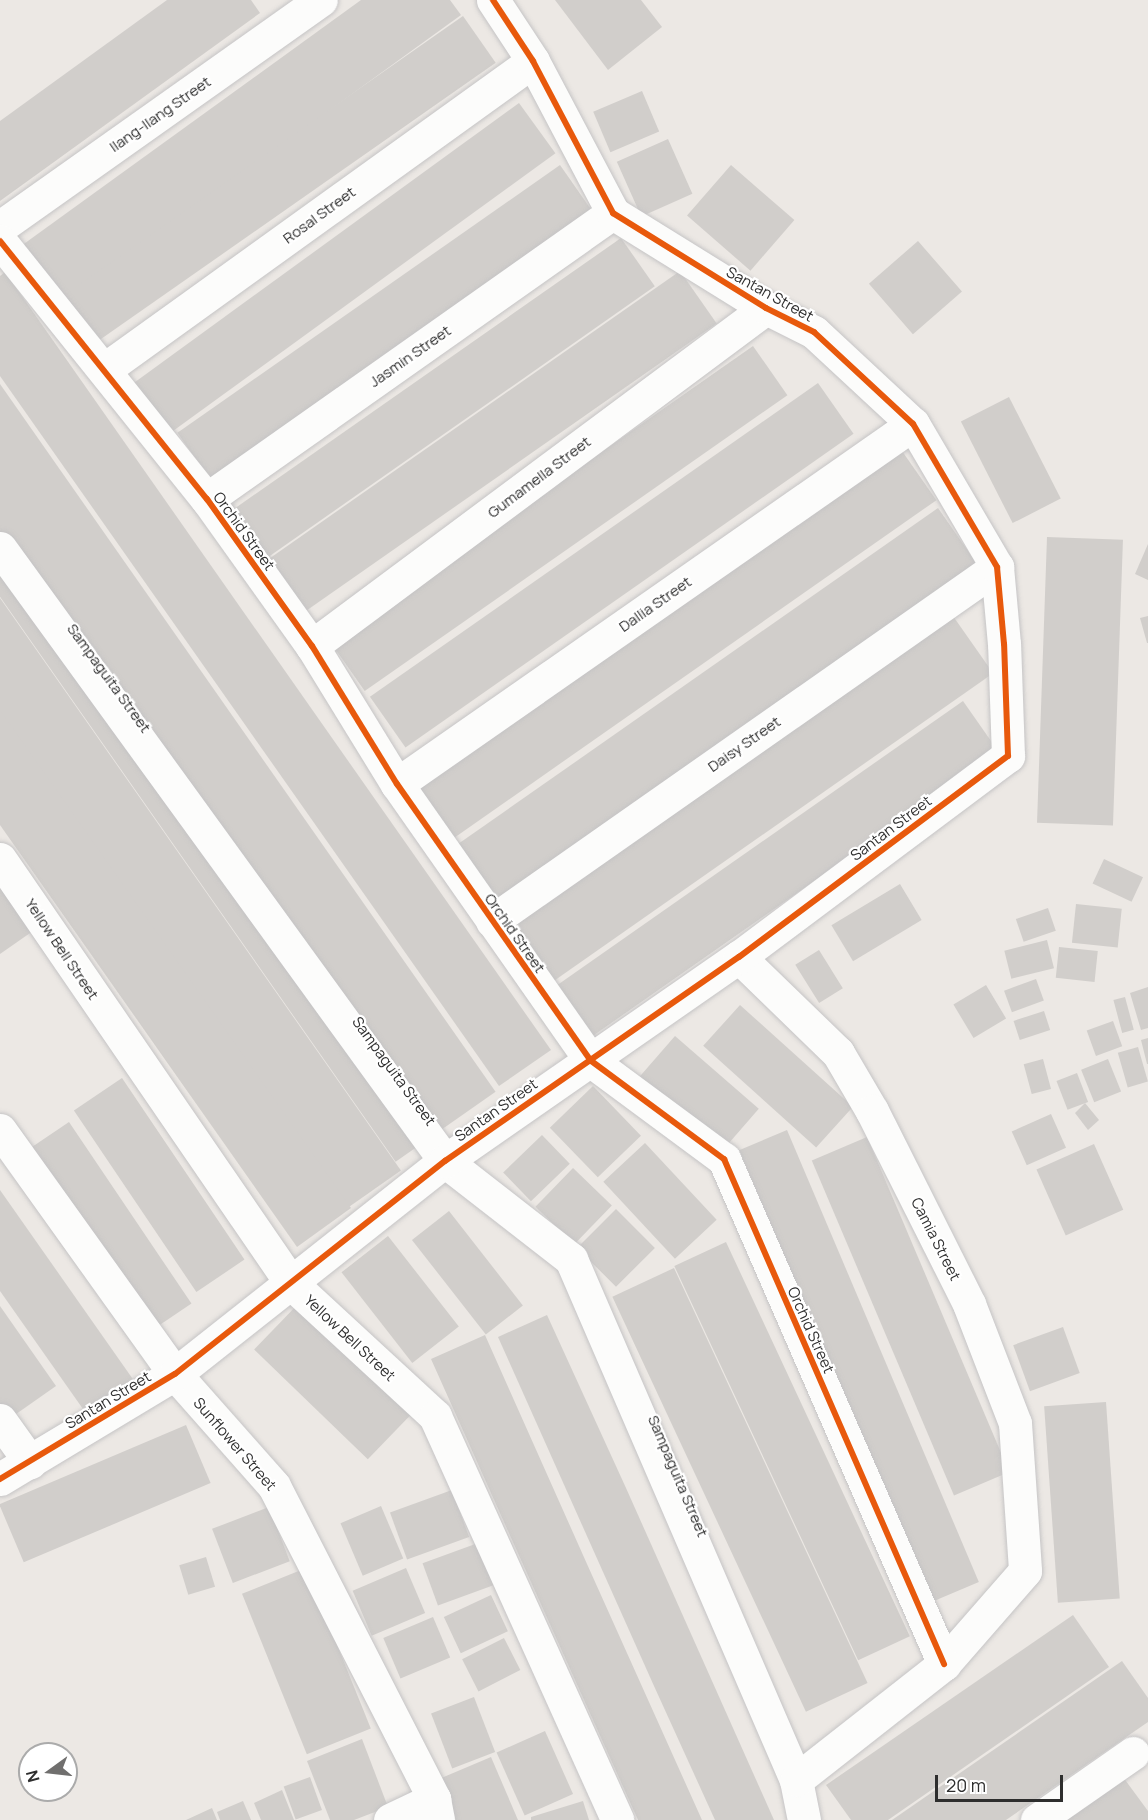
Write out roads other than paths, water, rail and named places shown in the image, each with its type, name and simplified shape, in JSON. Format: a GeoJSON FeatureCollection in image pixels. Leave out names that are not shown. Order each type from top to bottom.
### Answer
{"type":"FeatureCollection","features":[{"type":"Feature","properties":{"kind":"street","name":"Ilang-Ilang Street"},"geometry":{"type":"LineString","coordinates":[[0,227],[321,0]]}},
{"type":"Feature","properties":{"kind":"street"},"geometry":{"type":"LineString","coordinates":[[493,0],[533,61],[613,213]]}},
{"type":"Feature","properties":{"kind":"street","name":"Rosal Street"},"geometry":{"type":"LineString","coordinates":[[105,369],[533,61]]}},
{"type":"Feature","properties":{"kind":"street","name":"Santan Street"},"geometry":{"type":"LineString","coordinates":[[0,1479],[175,1374],[445,1161],[739,957],[1008,756],[1004,644],[997,567],[913,424],[814,332],[766,308],[613,213]]}},
{"type":"Feature","properties":{"kind":"street","name":"Jasmin Street"},"geometry":{"type":"LineString","coordinates":[[207,499],[613,213]]}},
{"type":"Feature","properties":{"kind":"street","name":"Orchid Street"},"geometry":{"type":"LineString","coordinates":[[0,241],[207,499],[312,646],[397,784],[590,1060],[724,1159],[944,1664]]}},
{"type":"Feature","properties":{"kind":"street","name":"Gumamella Street"},"geometry":{"type":"LineString","coordinates":[[312,646],[766,308]]}},
{"type":"Feature","properties":{"kind":"street","name":"Dallia Street"},"geometry":{"type":"LineString","coordinates":[[397,784],[913,424]]}},
{"type":"Feature","properties":{"kind":"street","name":"Sampaguita Street"},"geometry":{"type":"LineString","coordinates":[[0,548],[445,1161],[572,1259],[796,1780],[804,1820]]}},
{"type":"Feature","properties":{"kind":"street","name":"Daisy Street"},"geometry":{"type":"LineString","coordinates":[[492,921],[997,567]]}},
{"type":"Feature","properties":{"kind":"street","name":"Yellow Bell Street"},"geometry":{"type":"LineString","coordinates":[[0,859],[291,1283],[435,1416],[617,1820]]}},
{"type":"Feature","properties":{"kind":"street","name":"Camia Street"},"geometry":{"type":"LineString","coordinates":[[739,957],[838,1053],[872,1112],[969,1304],[1016,1423],[1025,1571],[944,1664]]}},
{"type":"Feature","properties":{"kind":"street","name":"Sunflower Street"},"geometry":{"type":"LineString","coordinates":[[0,1130],[175,1374],[274,1486],[436,1809]]}},
{"type":"Feature","properties":{"kind":"street"},"geometry":{"type":"LineString","coordinates":[[0,1420],[30,1462]]}},
{"type":"Feature","properties":{"kind":"street"},"geometry":{"type":"LineString","coordinates":[[796,1780],[944,1664]]}},
{"type":"Feature","properties":{"kind":"street"},"geometry":{"type":"LineString","coordinates":[[1037,1820],[1133,1753]]}},
{"type":"Feature","properties":{"kind":"street"},"geometry":{"type":"LineString","coordinates":[[390,1820],[436,1809]]}}]}
